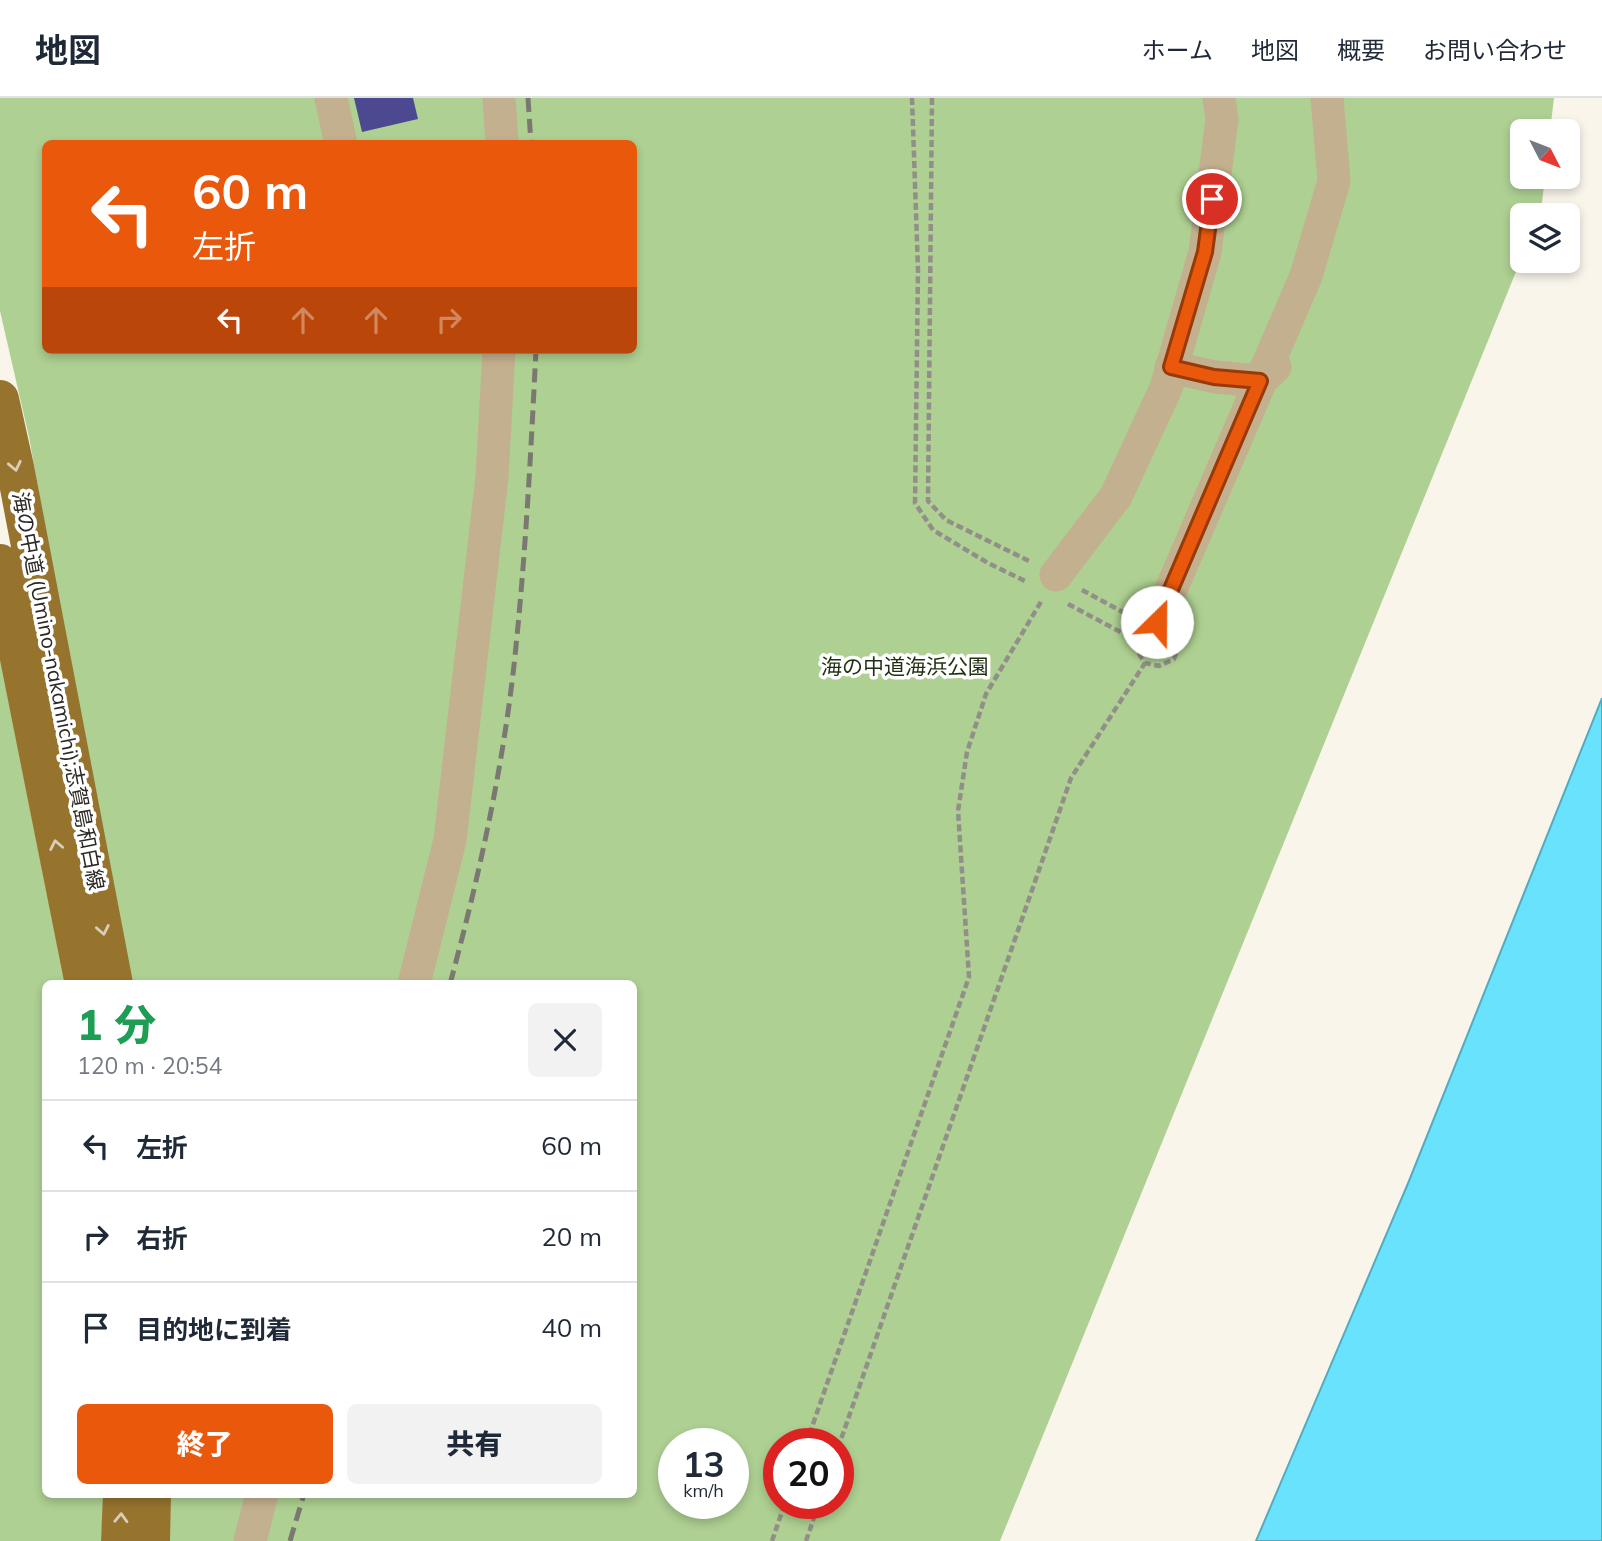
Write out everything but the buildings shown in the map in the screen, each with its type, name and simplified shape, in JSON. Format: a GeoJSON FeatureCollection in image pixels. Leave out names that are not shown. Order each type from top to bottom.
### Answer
{"type":"FeatureCollection","features":[{"type":"Feature","properties":{"kind":"main road","name":"海の中道 (Umino-nakamichi);志賀島和白線"},"geometry":{"type":"LineString","coordinates":[[0,399],[113,980]]}},
{"type":"Feature","properties":{"kind":"main road","name":"海の中道 (Umino-nakamichi);志賀島和白線"},"geometry":{"type":"LineString","coordinates":[[0,564],[83,980]]}},
{"type":"Feature","properties":{"kind":"main road"},"geometry":{"type":"LineString","coordinates":[[120,1541],[122,1498]]}},
{"type":"Feature","properties":{"kind":"main road"},"geometry":{"type":"LineString","coordinates":[[151,1541],[152,1498]]}},
{"type":"Feature","properties":{"kind":"lane"},"geometry":{"type":"LineString","coordinates":[[331,98],[340,140]]}},
{"type":"Feature","properties":{"kind":"lane"},"geometry":{"type":"LineString","coordinates":[[499,98],[502,140]]}},
{"type":"Feature","properties":{"kind":"lane"},"geometry":{"type":"LineString","coordinates":[[1051,584],[1116,496],[1166,388],[1205,252],[1222,119],[1219,98]]}},
{"type":"Feature","properties":{"kind":"lane"},"geometry":{"type":"LineString","coordinates":[[1146,629],[1306,276],[1334,181],[1327,98]]}},
{"type":"Feature","properties":{"kind":"lane"},"geometry":{"type":"LineString","coordinates":[[1171,367],[1214,377],[1260,381],[1293,352]]}},
{"type":"Feature","properties":{"kind":"lane"},"geometry":{"type":"LineString","coordinates":[[415,980],[450,840],[492,477],[499,354]]}},
{"type":"Feature","properties":{"kind":"lane"},"geometry":{"type":"LineString","coordinates":[[250,1541],[261,1498]]}},
{"type":"Feature","properties":{"kind":"path"},"geometry":{"type":"LineString","coordinates":[[912,98],[918,270],[915,503],[933,530],[988,563],[1051,584],[1146,629]]}},
{"type":"Feature","properties":{"kind":"path"},"geometry":{"type":"LineString","coordinates":[[932,98],[928,502],[946,520],[997,544],[1051,584],[1146,629]]}},
{"type":"Feature","properties":{"kind":"path"},"geometry":{"type":"LineString","coordinates":[[812,1428],[969,977],[958,811],[967,752],[986,694],[1051,584]]}},
{"type":"Feature","properties":{"kind":"path"},"geometry":{"type":"LineString","coordinates":[[845,1428],[1071,778],[1145,663]]}},
{"type":"Feature","properties":{"kind":"path"},"geometry":{"type":"LineString","coordinates":[[772,1541],[780,1519]]}},
{"type":"Feature","properties":{"kind":"path"},"geometry":{"type":"LineString","coordinates":[[806,1541],[814,1519]]}},
{"type":"Feature","properties":{"kind":"green space","name":"海の中道海浜公園"},"geometry":{"type":"Polygon","coordinates":[[[0,98],[1554,98],[1551,119],[1510,119],[1510,189],[1544,189],[1542,203],[1510,203],[1510,273],[1515,273],[1000,1541],[163,1541],[167,1498],[637,1498],[637,980],[126,980],[29,437],[0,311],[0,98]]]}},
{"type":"Feature","properties":{"kind":"green space"},"geometry":{"type":"Polygon","coordinates":[[[0,622],[70,980],[42,980],[42,1498],[104,1498],[101,1541],[0,1541],[0,622]]]}},
{"type":"Feature","properties":{"kind":"water"},"geometry":{"type":"Polygon","coordinates":[[[1602,698],[1602,1541],[1256,1541],[1409,1181],[1602,698]]]}},
{"type":"Feature","properties":{"kind":"railway"},"geometry":{"type":"LineString","coordinates":[[528,98],[531,140]]}},
{"type":"Feature","properties":{"kind":"railway"},"geometry":{"type":"LineString","coordinates":[[451,980],[490,816],[511,688],[520,609],[536,354]]}},
{"type":"Feature","properties":{"kind":"railway"},"geometry":{"type":"LineString","coordinates":[[290,1541],[303,1498]]}},
{"type":"Feature","properties":{"kind":"route"},"geometry":{"type":"LineString","coordinates":[[1157,622],[1260,381],[1214,377],[1171,367],[1205,252],[1212,199]]}}]}
